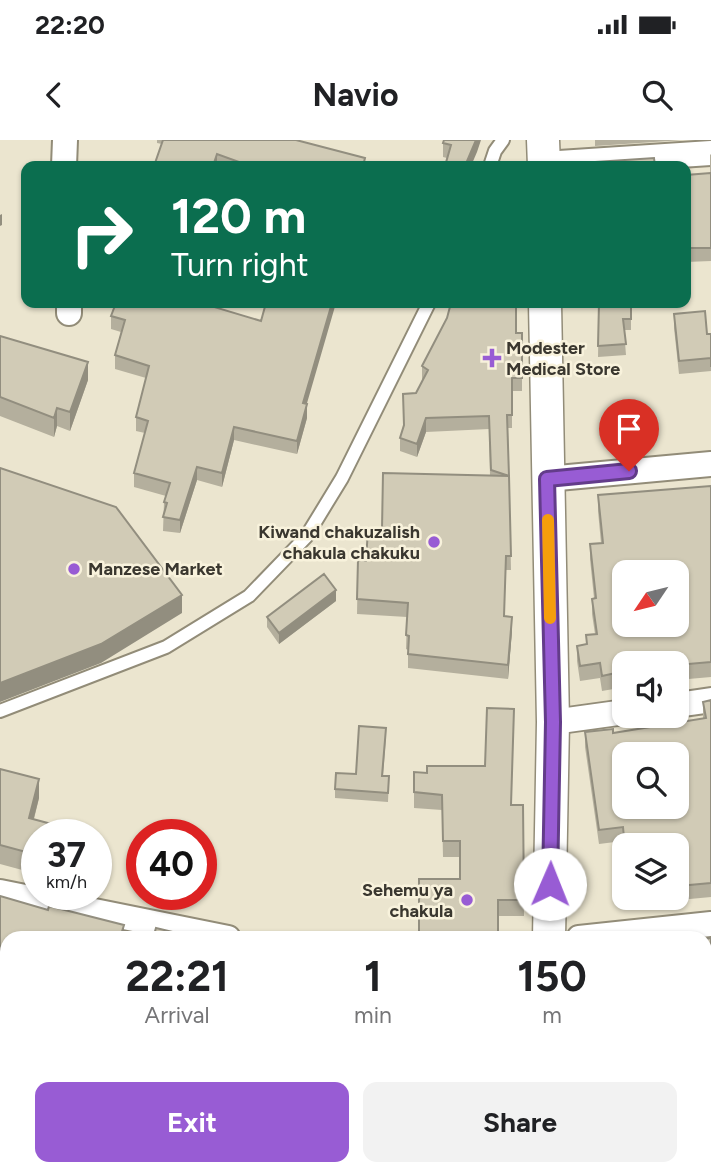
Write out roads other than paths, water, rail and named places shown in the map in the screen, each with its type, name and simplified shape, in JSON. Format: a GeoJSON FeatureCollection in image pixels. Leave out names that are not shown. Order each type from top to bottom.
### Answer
{"type":"FeatureCollection","features":[{"type":"Feature","properties":{"kind":"street"},"geometry":{"type":"LineString","coordinates":[[64,161],[65,140]]}},
{"type":"Feature","properties":{"kind":"street"},"geometry":{"type":"LineString","coordinates":[[543,157],[711,153]]}},
{"type":"Feature","properties":{"kind":"street"},"geometry":{"type":"LineString","coordinates":[[545,308],[553,722],[549,931]]}},
{"type":"Feature","properties":{"kind":"street"},"geometry":{"type":"LineString","coordinates":[[547,479],[711,464]]}},
{"type":"Feature","properties":{"kind":"street"},"geometry":{"type":"LineString","coordinates":[[689,704],[711,701]]}},
{"type":"Feature","properties":{"kind":"street"},"geometry":{"type":"LineString","coordinates":[[553,722],[612,714]]}},
{"type":"Feature","properties":{"kind":"street"},"geometry":{"type":"LineString","coordinates":[[0,892],[193,931]]}},
{"type":"Feature","properties":{"kind":"street"},"geometry":{"type":"LineString","coordinates":[[641,931],[711,923]]}},
{"type":"Feature","properties":{"kind":"lane"},"geometry":{"type":"LineString","coordinates":[[492,161],[503,140]]}},
{"type":"Feature","properties":{"kind":"lane"},"geometry":{"type":"LineString","coordinates":[[0,711],[166,647],[248,596],[306,537],[342,478],[427,308]]}},
{"type":"Feature","properties":{"kind":"place","name":"Modester Medical Store"},"geometry":{"type":"Point","coordinates":[492,358]}},
{"type":"Feature","properties":{"kind":"place","name":"Kiwand chakuzalish chakula chakuku"},"geometry":{"type":"Point","coordinates":[434,542]}},
{"type":"Feature","properties":{"kind":"place","name":"Manzese Market"},"geometry":{"type":"Point","coordinates":[74,569]}},
{"type":"Feature","properties":{"kind":"place","name":"Sehemu ya chakula"},"geometry":{"type":"Point","coordinates":[467,900]}}]}
